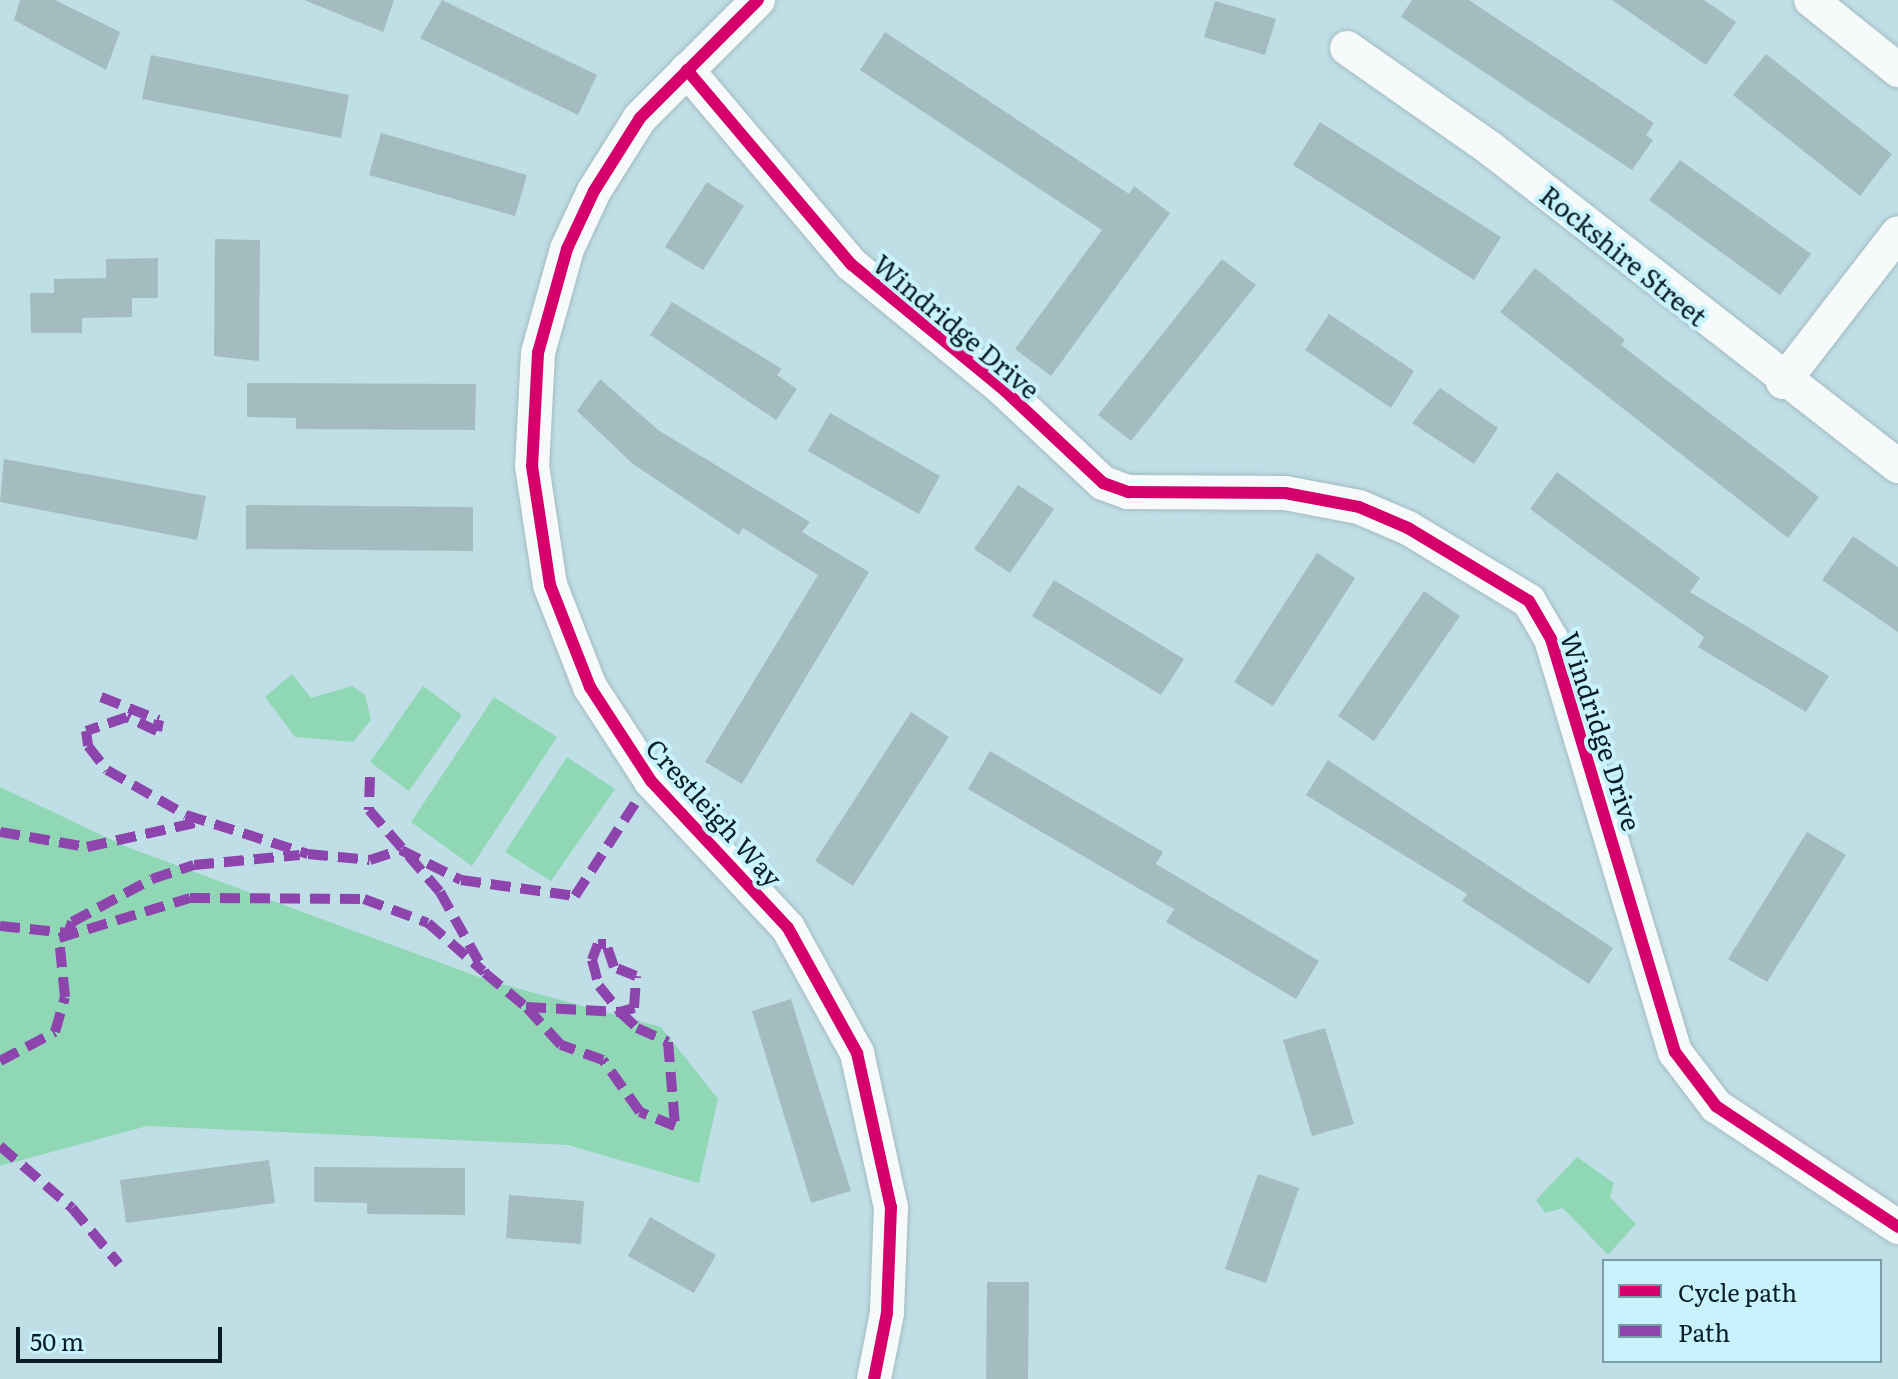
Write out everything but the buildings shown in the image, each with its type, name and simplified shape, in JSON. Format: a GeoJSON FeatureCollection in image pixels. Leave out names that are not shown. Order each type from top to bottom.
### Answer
{"type":"FeatureCollection","features":[{"type":"Feature","properties":{"kind":"street","name":"Crestleigh Way"},"geometry":{"type":"LineString","coordinates":[[758,0],[640,118],[594,191],[551,299],[532,407],[539,533],[570,644],[624,744],[788,928],[857,1053],[891,1207],[887,1313],[874,1379]]}},
{"type":"Feature","properties":{"kind":"street"},"geometry":{"type":"LineString","coordinates":[[1811,0],[1898,70]]}},
{"type":"Feature","properties":{"kind":"street","name":"Rockshire Street"},"geometry":{"type":"LineString","coordinates":[[1347,48],[1491,149],[1783,382],[1898,466]]}},
{"type":"Feature","properties":{"kind":"street","name":"Windridge Drive"},"geometry":{"type":"LineString","coordinates":[[687,70],[852,265],[1004,390],[1103,483],[1128,492],[1285,493],[1359,507],[1408,528],[1529,601],[1551,639],[1675,1052],[1716,1106],[1898,1227]]}},
{"type":"Feature","properties":{"kind":"street"},"geometry":{"type":"LineString","coordinates":[[1783,382],[1898,233]]}},
{"type":"Feature","properties":{"kind":"green space"},"geometry":{"type":"Polygon","coordinates":[[[292,674],[311,698],[352,686],[365,695],[371,720],[353,742],[295,737],[265,697],[292,674]]]}},
{"type":"Feature","properties":{"kind":"green space"},"geometry":{"type":"Polygon","coordinates":[[[423,686],[462,715],[409,791],[370,762],[423,686]]]}},
{"type":"Feature","properties":{"kind":"green space"},"geometry":{"type":"Polygon","coordinates":[[[494,697],[557,737],[472,866],[411,822],[494,697]]]}},
{"type":"Feature","properties":{"kind":"green space"},"geometry":{"type":"Polygon","coordinates":[[[567,757],[615,789],[551,881],[505,852],[567,757]]]}},
{"type":"Feature","properties":{"kind":"green space"},"geometry":{"type":"Polygon","coordinates":[[[0,787],[127,847],[487,980],[661,1027],[718,1099],[699,1183],[568,1145],[147,1126],[0,1166],[0,787]]]}},
{"type":"Feature","properties":{"kind":"green space"},"geometry":{"type":"Polygon","coordinates":[[[1577,1157],[1614,1183],[1610,1197],[1636,1224],[1608,1255],[1563,1208],[1545,1213],[1536,1200],[1577,1157]]]}},
{"type":"Feature","properties":{"kind":"marked path"},"geometry":{"type":"LineString","coordinates":[[101,697],[159,720],[157,731],[127,717],[86,731],[88,746],[107,770],[186,815],[308,854],[370,860],[401,850],[461,880],[575,896],[636,802]]}},
{"type":"Feature","properties":{"kind":"marked path"},"geometry":{"type":"LineString","coordinates":[[370,777],[369,810],[440,892],[485,973],[526,1007],[620,1012],[634,1008],[636,976],[614,967],[606,944],[598,944],[592,960],[599,986],[620,1012],[637,1028],[668,1042],[675,1126],[640,1112],[603,1060],[561,1045],[526,1007]]}},
{"type":"Feature","properties":{"kind":"marked path"},"geometry":{"type":"LineString","coordinates":[[0,832],[87,847],[203,821]]}},
{"type":"Feature","properties":{"kind":"marked path"},"geometry":{"type":"LineString","coordinates":[[0,926],[68,933],[72,922],[152,879],[194,865],[300,855]]}},
{"type":"Feature","properties":{"kind":"marked path"},"geometry":{"type":"LineString","coordinates":[[0,1061],[55,1032],[65,997],[59,938],[190,898],[364,899],[428,923],[483,971]]}},
{"type":"Feature","properties":{"kind":"marked path"},"geometry":{"type":"LineString","coordinates":[[0,1146],[72,1208],[119,1264]]}},
{"type":"Feature","properties":{"kind":"cycle path"},"geometry":{"type":"LineString","coordinates":[[758,0],[640,118],[594,191],[567,249],[538,353],[532,466],[550,585],[590,687],[651,781],[788,928],[857,1053],[891,1207],[887,1313],[874,1379]]}},
{"type":"Feature","properties":{"kind":"cycle path"},"geometry":{"type":"LineString","coordinates":[[687,70],[852,265],[1004,390],[1103,483],[1128,492],[1285,493],[1359,507],[1408,528],[1529,601],[1551,639],[1675,1052],[1716,1106],[1898,1227]]}}]}
